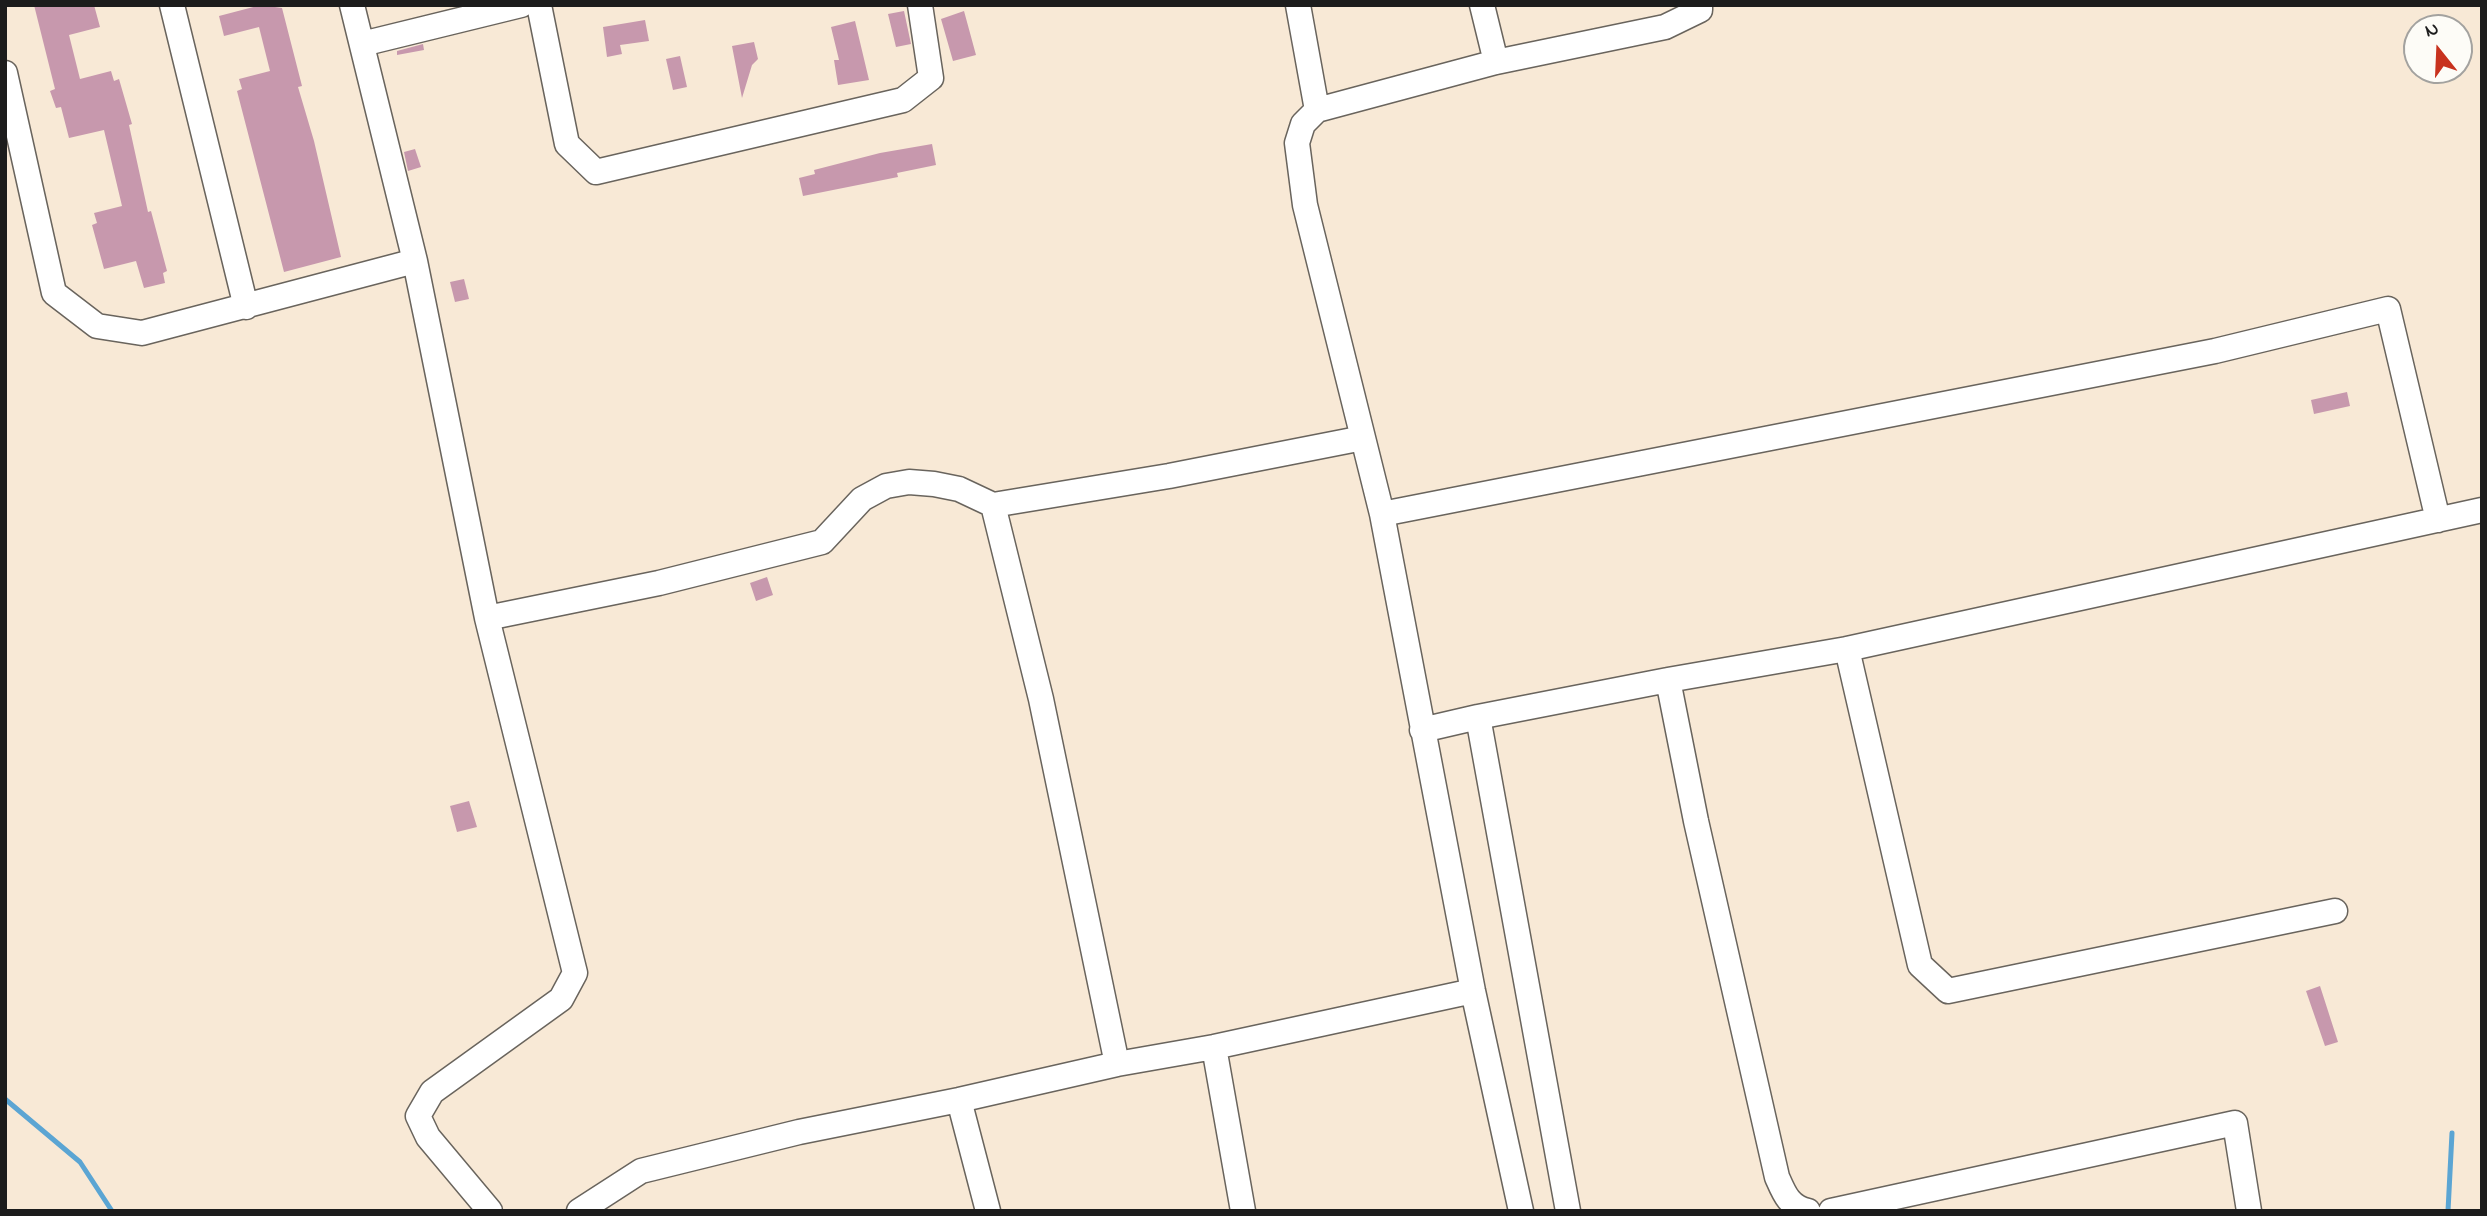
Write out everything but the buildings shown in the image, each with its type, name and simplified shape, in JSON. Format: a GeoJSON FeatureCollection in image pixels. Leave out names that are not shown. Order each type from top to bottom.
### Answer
{"type":"FeatureCollection","features":[{"type":"Feature","properties":{"kind":"street"},"geometry":{"type":"LineString","coordinates":[[172,5],[246,307]]}},
{"type":"Feature","properties":{"kind":"street"},"geometry":{"type":"LineString","coordinates":[[352,5],[415,261],[487,618],[575,973],[561,999],[432,1091],[418,1116],[428,1137],[490,1211]]}},
{"type":"Feature","properties":{"kind":"street"},"geometry":{"type":"LineString","coordinates":[[362,44],[521,5]]}},
{"type":"Feature","properties":{"kind":"street"},"geometry":{"type":"LineString","coordinates":[[539,5],[566,144],[596,172],[903,100],[931,78],[920,5]]}},
{"type":"Feature","properties":{"kind":"street"},"geometry":{"type":"LineString","coordinates":[[1298,5],[1317,110]]}},
{"type":"Feature","properties":{"kind":"street"},"geometry":{"type":"LineString","coordinates":[[1482,5],[1496,62]]}},
{"type":"Feature","properties":{"kind":"street"},"geometry":{"type":"LineString","coordinates":[[1521,1211],[1473,991],[1382,513],[1305,205],[1297,143],[1303,124],[1317,110],[1663,16],[1700,10],[1700,5]]}},
{"type":"Feature","properties":{"kind":"street"},"geometry":{"type":"LineString","coordinates":[[5,72],[54,293],[97,326],[142,333],[415,261]]}},
{"type":"Feature","properties":{"kind":"street"},"geometry":{"type":"LineString","coordinates":[[1382,513],[2215,351],[2388,309],[2438,520]]}},
{"type":"Feature","properties":{"kind":"street"},"geometry":{"type":"LineString","coordinates":[[487,618],[659,583],[822,542],[862,499],[886,486],[909,482],[934,484],[959,489],[993,505],[1169,476],[1363,438]]}},
{"type":"Feature","properties":{"kind":"street"},"geometry":{"type":"LineString","coordinates":[[993,505],[1041,699],[1117,1063]]}},
{"type":"Feature","properties":{"kind":"street"},"geometry":{"type":"LineString","coordinates":[[1422,730],[1668,680],[1847,649],[2482,510]]}},
{"type":"Feature","properties":{"kind":"street"},"geometry":{"type":"LineString","coordinates":[[1847,649],[1920,965],[1948,991],[2335,911]]}},
{"type":"Feature","properties":{"kind":"street"},"geometry":{"type":"LineString","coordinates":[[1668,680],[1699,835],[1777,1177],[1787,1199],[1798,1209],[1808,1211]]}},
{"type":"Feature","properties":{"kind":"street"},"geometry":{"type":"LineString","coordinates":[[1478,717],[1568,1211]]}},
{"type":"Feature","properties":{"kind":"street"},"geometry":{"type":"LineString","coordinates":[[579,1211],[641,1171],[799,1132],[959,1100],[1117,1063],[1214,1047],[1473,991]]}},
{"type":"Feature","properties":{"kind":"street"},"geometry":{"type":"LineString","coordinates":[[1214,1047],[1243,1211]]}},
{"type":"Feature","properties":{"kind":"street"},"geometry":{"type":"LineString","coordinates":[[959,1100],[988,1211]]}},
{"type":"Feature","properties":{"kind":"street"},"geometry":{"type":"LineString","coordinates":[[1831,1211],[2235,1123],[2249,1211]]}},
{"type":"Feature","properties":{"kind":"waterway"},"geometry":{"type":"LineString","coordinates":[[5,1099],[80,1162],[112,1211]]}},
{"type":"Feature","properties":{"kind":"waterway"},"geometry":{"type":"LineString","coordinates":[[2448,1211],[2452,1133]]}}]}
